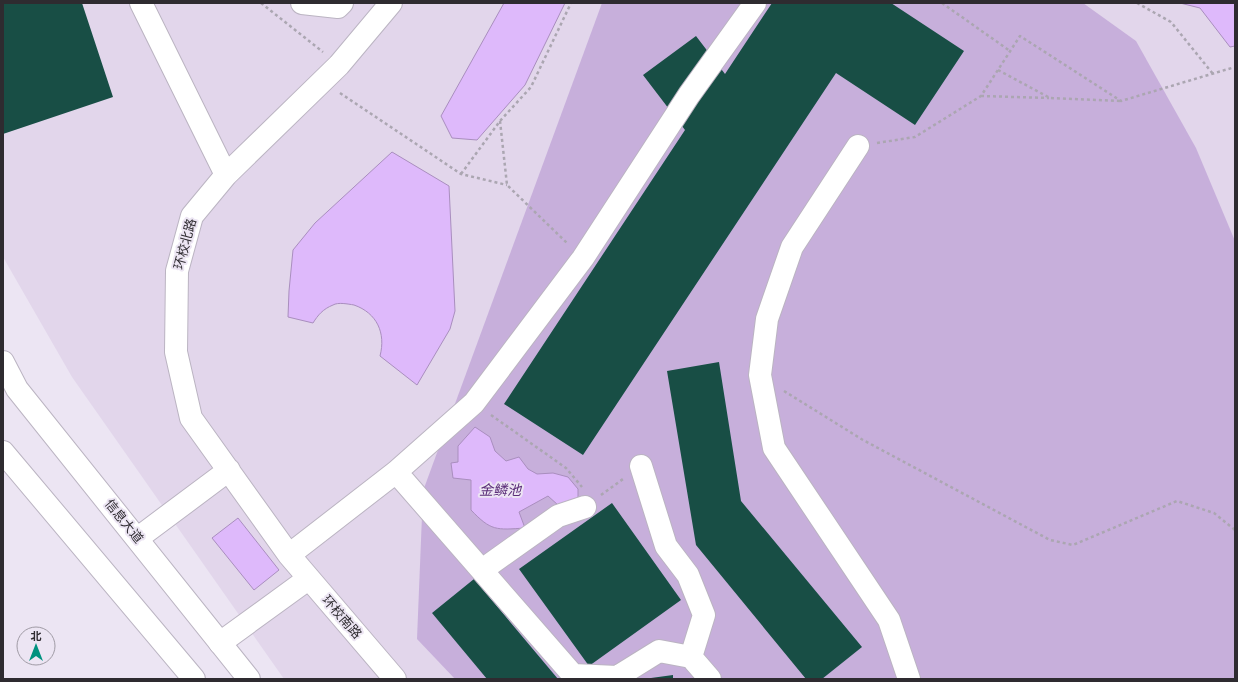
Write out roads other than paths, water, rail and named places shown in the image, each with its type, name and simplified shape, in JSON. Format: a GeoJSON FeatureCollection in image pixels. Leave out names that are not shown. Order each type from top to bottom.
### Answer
{"type":"FeatureCollection","features":[{"type":"Feature","properties":{"kind":"street"},"geometry":{"type":"LineString","coordinates":[[141,3],[226,176]]}},
{"type":"Feature","properties":{"kind":"street"},"geometry":{"type":"LineString","coordinates":[[302,3],[338,7],[342,3]]}},
{"type":"Feature","properties":{"kind":"street","name":"环校北路"},"geometry":{"type":"LineString","coordinates":[[289,555],[192,418],[176,352],[177,271],[192,216],[226,176],[339,65],[391,3]]}},
{"type":"Feature","properties":{"kind":"street"},"geometry":{"type":"LineString","coordinates":[[289,555],[396,472],[474,403],[582,258],[690,95],[755,3]]}},
{"type":"Feature","properties":{"kind":"street"},"geometry":{"type":"LineString","coordinates":[[858,146],[792,247],[767,319],[760,376],[774,448],[889,620],[909,679]]}},
{"type":"Feature","properties":{"kind":"street","name":"信息大道"},"geometry":{"type":"LineString","coordinates":[[3,362],[18,389],[249,679]]}},
{"type":"Feature","properties":{"kind":"street"},"geometry":{"type":"LineString","coordinates":[[3,452],[194,679]]}},
{"type":"Feature","properties":{"kind":"street"},"geometry":{"type":"LineString","coordinates":[[641,466],[666,546],[688,575],[704,615],[691,657]]}},
{"type":"Feature","properties":{"kind":"street"},"geometry":{"type":"LineString","coordinates":[[138,538],[229,470]]}},
{"type":"Feature","properties":{"kind":"street"},"geometry":{"type":"LineString","coordinates":[[396,472],[573,675],[617,677],[659,651],[691,657],[710,679]]}},
{"type":"Feature","properties":{"kind":"street"},"geometry":{"type":"LineString","coordinates":[[482,570],[558,516],[585,507]]}},
{"type":"Feature","properties":{"kind":"street","name":"环校南路"},"geometry":{"type":"LineString","coordinates":[[289,555],[395,679]]}},
{"type":"Feature","properties":{"kind":"street"},"geometry":{"type":"LineString","coordinates":[[220,642],[308,579]]}},
{"type":"Feature","properties":{"kind":"water"},"geometry":{"type":"Polygon","coordinates":[[[504,3],[565,3],[525,85],[477,140],[452,138],[441,116],[504,3]]]}},
{"type":"Feature","properties":{"kind":"water"},"geometry":{"type":"Polygon","coordinates":[[[1180,3],[1235,3],[1235,46],[1230,47],[1200,8],[1180,3]]]}},
{"type":"Feature","properties":{"kind":"water"},"geometry":{"type":"Polygon","coordinates":[[[392,152],[449,186],[455,311],[450,329],[417,385],[380,356],[382,339],[378,325],[369,313],[362,309],[354,305],[335,304],[324,310],[313,323],[288,317],[293,250],[315,223],[392,152]]]}},
{"type":"Feature","properties":{"kind":"water","name":"金鳞池"},"geometry":{"type":"Polygon","coordinates":[[[475,427],[490,437],[495,451],[506,461],[519,457],[528,469],[537,474],[553,473],[568,477],[578,489],[578,498],[558,505],[548,496],[519,512],[525,528],[500,529],[484,522],[471,510],[471,480],[453,478],[451,463],[458,462],[458,446],[475,427]]]}},
{"type":"Feature","properties":{"kind":"water"},"geometry":{"type":"Polygon","coordinates":[[[238,518],[279,570],[254,590],[212,538],[238,518]]]}}]}
